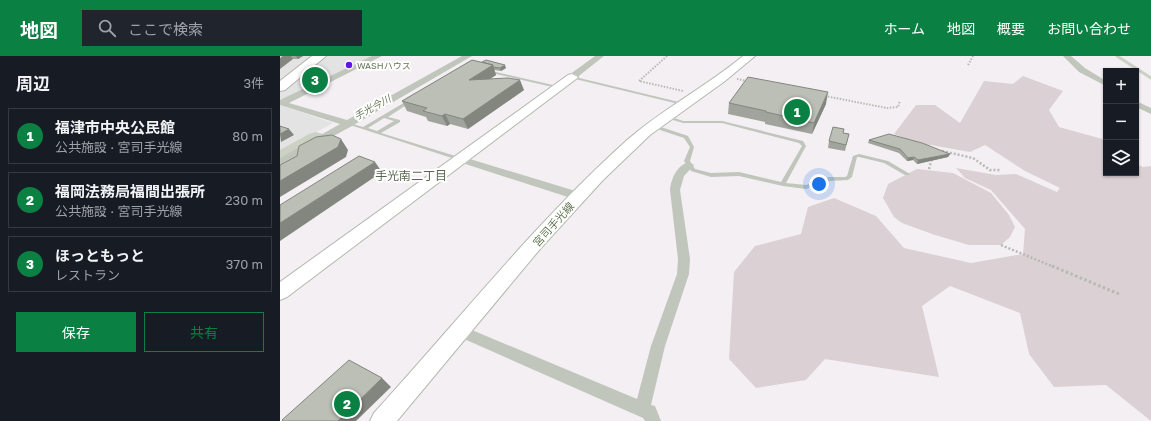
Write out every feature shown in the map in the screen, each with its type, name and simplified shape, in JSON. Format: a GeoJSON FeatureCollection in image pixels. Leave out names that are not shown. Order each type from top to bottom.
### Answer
{"type":"FeatureCollection","features":[{"type":"Feature","properties":{"kind":"main road"},"geometry":{"type":"LineString","coordinates":[[280,87],[320,56]]}},
{"type":"Feature","properties":{"kind":"main road","name":"宮司手光線"},"geometry":{"type":"LineString","coordinates":[[382,421],[578,196],[658,121],[698,95],[750,56]]}},
{"type":"Feature","properties":{"kind":"main road"},"geometry":{"type":"LineString","coordinates":[[280,292],[572,77]]}},
{"type":"Feature","properties":{"kind":"street"},"geometry":{"type":"LineString","coordinates":[[345,123],[281,103],[378,56]]}},
{"type":"Feature","properties":{"kind":"street"},"geometry":{"type":"LineString","coordinates":[[280,162],[345,123],[468,56]]}},
{"type":"Feature","properties":{"kind":"street"},"geometry":{"type":"LineString","coordinates":[[572,77],[600,56]]}},
{"type":"Feature","properties":{"kind":"street"},"geometry":{"type":"LineString","coordinates":[[1066,56],[1082,70],[1103,82]]}},
{"type":"Feature","properties":{"kind":"street"},"geometry":{"type":"LineString","coordinates":[[1139,105],[1151,111]]}},
{"type":"Feature","properties":{"kind":"street"},"geometry":{"type":"LineString","coordinates":[[460,158],[578,196]]}},
{"type":"Feature","properties":{"kind":"street"},"geometry":{"type":"LineString","coordinates":[[641,409],[647,392],[658,346],[683,274],[684,259],[675,190],[676,179],[680,172],[689,166]]}},
{"type":"Feature","properties":{"kind":"street"},"geometry":{"type":"LineString","coordinates":[[460,331],[649,412],[653,421]]}},
{"type":"Feature","properties":{"kind":"lane"},"geometry":{"type":"LineString","coordinates":[[484,70],[557,87]]}},
{"type":"Feature","properties":{"kind":"lane"},"geometry":{"type":"LineString","coordinates":[[572,77],[683,104]]}},
{"type":"Feature","properties":{"kind":"lane"},"geometry":{"type":"LineString","coordinates":[[365,128],[417,97]]}},
{"type":"Feature","properties":{"kind":"lane"},"geometry":{"type":"LineString","coordinates":[[379,132],[398,121],[384,117]]}},
{"type":"Feature","properties":{"kind":"lane"},"geometry":{"type":"LineString","coordinates":[[658,121],[664,128],[686,137],[692,147],[688,161],[689,166],[694,170],[711,175],[739,174],[783,184],[806,187],[829,180],[846,179],[849,177],[855,156],[859,155],[886,162],[907,174]]}},
{"type":"Feature","properties":{"kind":"lane"},"geometry":{"type":"LineString","coordinates":[[658,121],[722,122],[801,142],[804,146],[801,154],[783,184]]}},
{"type":"Feature","properties":{"kind":"lane"},"geometry":{"type":"LineString","coordinates":[[345,123],[379,132],[460,158]]}},
{"type":"Feature","properties":{"kind":"path"},"geometry":{"type":"LineString","coordinates":[[667,56],[639,81],[698,95]]}},
{"type":"Feature","properties":{"kind":"path"},"geometry":{"type":"LineString","coordinates":[[968,65],[973,56]]}},
{"type":"Feature","properties":{"kind":"path"},"geometry":{"type":"LineString","coordinates":[[724,76],[750,82]]}},
{"type":"Feature","properties":{"kind":"path"},"geometry":{"type":"LineString","coordinates":[[818,95],[887,108],[898,107],[900,101]]}},
{"type":"Feature","properties":{"kind":"path"},"geometry":{"type":"LineString","coordinates":[[941,151],[973,158],[990,170],[1000,170]]}},
{"type":"Feature","properties":{"kind":"path"},"geometry":{"type":"LineString","coordinates":[[929,169],[932,156]]}},
{"type":"Feature","properties":{"kind":"path"},"geometry":{"type":"LineString","coordinates":[[1001,245],[1119,294]]}},
{"type":"Feature","properties":{"kind":"shaded area"},"geometry":{"type":"Polygon","coordinates":[[[280,56],[374,56],[280,102],[280,56]]]}},
{"type":"Feature","properties":{"kind":"shaded area"},"geometry":{"type":"Polygon","coordinates":[[[1023,76],[1063,91],[1049,110],[1059,127],[1103,139],[1103,176],[1139,176],[1139,165],[1143,167],[1151,166],[1151,421],[1106,385],[1054,387],[1029,354],[1020,313],[950,286],[922,306],[939,377],[825,359],[806,380],[756,388],[729,359],[734,272],[755,246],[801,234],[808,207],[834,198],[876,216],[904,248],[971,263],[1023,254],[1025,229],[991,190],[965,178],[956,168],[996,175],[1016,174],[1057,192],[1060,188],[1025,171],[985,145],[970,152],[931,145],[922,145],[894,134],[916,105],[935,105],[960,123],[984,81],[1013,84],[1023,76]]]}},
{"type":"Feature","properties":{"kind":"shaded area"},"geometry":{"type":"Polygon","coordinates":[[[280,105],[333,123],[280,152],[280,105]]]}},
{"type":"Feature","properties":{"kind":"shaded area"},"geometry":{"type":"Polygon","coordinates":[[[917,169],[953,173],[991,193],[1009,215],[1015,227],[1010,237],[1001,245],[969,245],[902,223],[894,217],[883,198],[888,184],[917,169]]]}},
{"type":"Feature","properties":{"kind":"building"},"geometry":{"type":"Polygon","coordinates":[[[472,60],[493,65],[469,80],[508,78],[520,80],[463,119],[445,114],[442,116],[423,111],[427,108],[402,101],[472,60]]]}},
{"type":"Feature","properties":{"kind":"building"},"geometry":{"type":"Polygon","coordinates":[[[486,60],[505,65],[500,68],[493,67],[493,65],[482,62],[486,60]]]}},
{"type":"Feature","properties":{"kind":"building"},"geometry":{"type":"Polygon","coordinates":[[[748,77],[828,92],[814,123],[729,103],[748,77]]]}},
{"type":"Feature","properties":{"kind":"building"},"geometry":{"type":"Polygon","coordinates":[[[280,126],[289,129],[280,134],[280,126]]]}},
{"type":"Feature","properties":{"kind":"building"},"geometry":{"type":"Polygon","coordinates":[[[833,127],[844,129],[843,133],[849,134],[846,145],[829,141],[833,127]]]}},
{"type":"Feature","properties":{"kind":"building"},"geometry":{"type":"Polygon","coordinates":[[[889,134],[922,143],[950,154],[918,160],[914,157],[908,158],[900,149],[869,140],[889,134]]]}},
{"type":"Feature","properties":{"kind":"building"},"geometry":{"type":"Polygon","coordinates":[[[332,135],[341,139],[338,147],[280,181],[280,165],[297,156],[299,146],[316,137],[332,135]]]}},
{"type":"Feature","properties":{"kind":"building"},"geometry":{"type":"Polygon","coordinates":[[[359,156],[375,162],[280,223],[280,205],[359,156]]]}},
{"type":"Feature","properties":{"kind":"building"},"geometry":{"type":"Polygon","coordinates":[[[349,360],[382,378],[338,421],[282,420],[349,360]]]}},
{"type":"Feature","properties":{"kind":"waterway"},"geometry":{"type":"LineString","coordinates":[[1117,56],[1151,78]]}},
{"type":"Feature","properties":{"kind":"waterway","name":"手光今川"},"geometry":{"type":"LineString","coordinates":[[280,158],[316,138]]}},
{"type":"Feature","properties":{"kind":"place","name":"WASHハウス"},"geometry":{"type":"Point","coordinates":[349,65]}},
{"type":"Feature","properties":{"kind":"place","name":"ほっともっと"},"geometry":{"type":"Point","coordinates":[315,80]}},
{"type":"Feature","properties":{"kind":"place","name":"福津市中央公民館"},"geometry":{"type":"Point","coordinates":[797,112]}},
{"type":"Feature","properties":{"kind":"place","name":"福岡法務局福間出張所"},"geometry":{"type":"Point","coordinates":[347,404]}},
{"type":"Feature","properties":{"kind":"district","name":"手光南二丁目"},"geometry":{"type":"Point","coordinates":[411,175]}}]}
